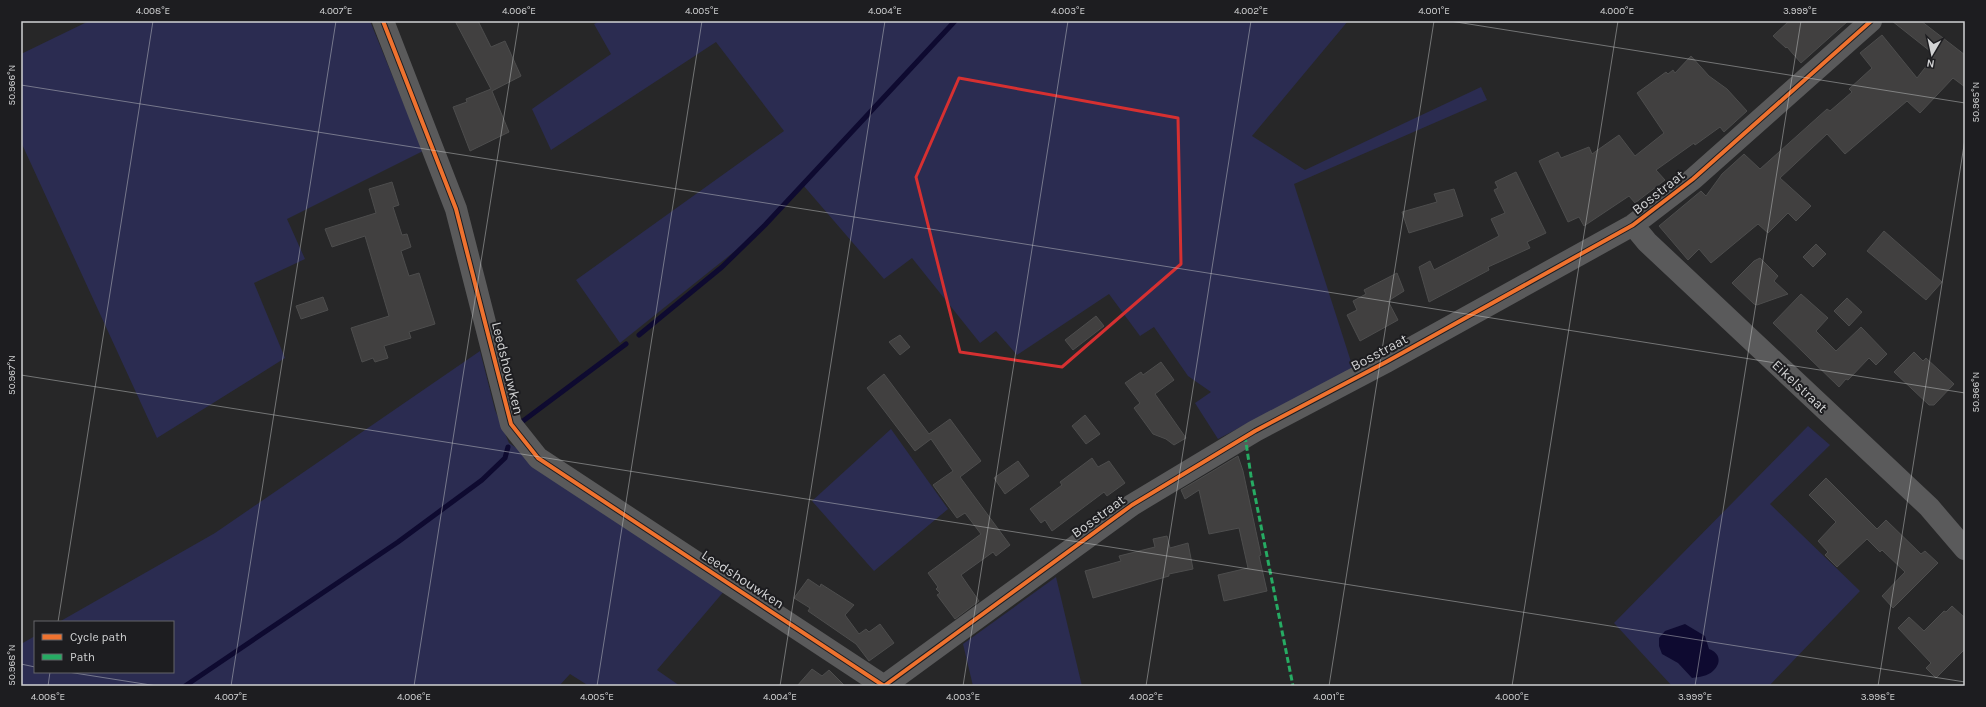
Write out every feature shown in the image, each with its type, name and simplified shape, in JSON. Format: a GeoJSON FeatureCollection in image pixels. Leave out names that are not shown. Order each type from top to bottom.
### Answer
{"type":"FeatureCollection","features":[{"type":"Feature","properties":{"kind":"street","name":"Leedshouwken"},"geometry":{"type":"LineString","coordinates":[[383,21],[456,209],[511,424],[538,458],[884,686]]}},
{"type":"Feature","properties":{"kind":"street","name":"Bosstraat"},"geometry":{"type":"LineString","coordinates":[[884,686],[1132,505],[1255,431],[1386,362],[1633,225],[1693,179],[1870,21]]}},
{"type":"Feature","properties":{"kind":"street","name":"Eikelstraat"},"geometry":{"type":"LineString","coordinates":[[1633,225],[1647,242],[1929,507],[1965,548]]}},
{"type":"Feature","properties":{"kind":"highlighted area"},"geometry":{"type":"Polygon","coordinates":[[[959,78],[1178,118],[1181,264],[1062,367],[960,352],[916,177],[959,78]]]}},
{"type":"Feature","properties":{"kind":"shaded area"},"geometry":{"type":"Polygon","coordinates":[[[89,21],[370,21],[423,151],[287,219],[305,259],[254,283],[285,358],[157,438],[21,142],[21,54],[89,21]]]}},
{"type":"Feature","properties":{"kind":"shaded area"},"geometry":{"type":"Polygon","coordinates":[[[600,21],[1348,21],[1252,136],[1305,170],[1481,87],[1487,100],[1294,184],[1353,368],[1218,439],[1195,403],[1211,392],[1188,376],[1154,327],[1140,336],[1109,294],[1017,355],[996,331],[980,343],[912,258],[884,279],[803,185],[750,239],[620,343],[576,280],[784,131],[716,42],[551,150],[532,109],[611,54],[594,24],[600,21]]]}},
{"type":"Feature","properties":{"kind":"shaded area"},"geometry":{"type":"Polygon","coordinates":[[[480,351],[495,410],[509,443],[725,590],[657,670],[680,686],[589,686],[570,674],[559,686],[21,686],[21,644],[34,637],[34,673],[174,673],[174,621],[61,621],[215,533],[480,351]]]}},
{"type":"Feature","properties":{"kind":"shaded area"},"geometry":{"type":"Polygon","coordinates":[[[1808,426],[1830,445],[1770,504],[1860,591],[1769,686],[1672,686],[1614,623],[1808,426]]]}},
{"type":"Feature","properties":{"kind":"shaded area"},"geometry":{"type":"Polygon","coordinates":[[[891,429],[948,509],[874,571],[812,501],[891,429]]]}},
{"type":"Feature","properties":{"kind":"shaded area"},"geometry":{"type":"Polygon","coordinates":[[[1056,577],[1082,686],[973,686],[963,644],[1056,577]]]}},
{"type":"Feature","properties":{"kind":"shaded area"},"geometry":{"type":"Polygon","coordinates":[[[1685,624],[1705,636],[1709,649],[1716,653],[1719,662],[1718,665],[1709,674],[1692,678],[1678,663],[1662,654],[1659,646],[1659,638],[1665,631],[1685,624]]]}},
{"type":"Feature","properties":{"kind":"building"},"geometry":{"type":"Polygon","coordinates":[[[455,21],[478,21],[491,47],[505,41],[521,76],[492,91],[509,132],[470,151],[453,107],[467,102],[466,99],[491,89],[455,21]]]}},
{"type":"Feature","properties":{"kind":"building"},"geometry":{"type":"Polygon","coordinates":[[[1789,21],[1848,21],[1801,63],[1787,47],[1786,48],[1773,36],[1789,21]]]}},
{"type":"Feature","properties":{"kind":"building"},"geometry":{"type":"Polygon","coordinates":[[[1892,21],[1921,21],[1965,55],[1965,87],[1953,78],[1920,113],[1907,101],[1845,154],[1827,134],[1780,178],[1811,206],[1796,221],[1788,213],[1768,233],[1758,224],[1711,263],[1699,249],[1688,260],[1659,226],[1701,191],[1706,196],[1722,174],[1744,154],[1760,169],[1827,109],[1830,111],[1852,92],[1849,89],[1872,68],[1860,53],[1882,35],[1917,78],[1935,55],[1892,21]]]}},
{"type":"Feature","properties":{"kind":"building"},"geometry":{"type":"Polygon","coordinates":[[[1691,56],[1709,76],[1727,89],[1747,111],[1724,132],[1720,127],[1695,145],[1694,143],[1656,170],[1665,180],[1635,203],[1629,196],[1584,226],[1579,217],[1568,222],[1539,161],[1558,152],[1561,158],[1589,147],[1592,154],[1619,135],[1635,156],[1664,133],[1637,93],[1666,72],[1668,74],[1673,70],[1675,73],[1691,56]]]}},
{"type":"Feature","properties":{"kind":"building"},"geometry":{"type":"Polygon","coordinates":[[[1516,172],[1546,233],[1527,242],[1530,248],[1488,267],[1489,270],[1429,302],[1419,267],[1430,261],[1434,270],[1499,236],[1491,219],[1505,213],[1494,190],[1498,188],[1495,182],[1516,172]]]}},
{"type":"Feature","properties":{"kind":"building"},"geometry":{"type":"Polygon","coordinates":[[[392,182],[399,205],[393,207],[402,235],[407,234],[411,247],[401,251],[409,276],[419,273],[435,324],[409,332],[411,338],[384,346],[388,358],[375,362],[373,358],[362,362],[351,328],[389,316],[365,236],[332,247],[325,229],[376,213],[369,189],[392,182]]]}},
{"type":"Feature","properties":{"kind":"building"},"geometry":{"type":"Polygon","coordinates":[[[1454,189],[1463,216],[1409,233],[1402,212],[1437,202],[1434,194],[1454,189]]]}},
{"type":"Feature","properties":{"kind":"building"},"geometry":{"type":"Polygon","coordinates":[[[1884,231],[1942,282],[1926,300],[1867,251],[1884,231]]]}},
{"type":"Feature","properties":{"kind":"building"},"geometry":{"type":"Polygon","coordinates":[[[1816,244],[1826,254],[1813,267],[1803,257],[1816,244]]]}},
{"type":"Feature","properties":{"kind":"building"},"geometry":{"type":"Polygon","coordinates":[[[1760,258],[1778,276],[1774,281],[1788,294],[1757,305],[1754,304],[1732,283],[1754,261],[1760,258]]]}},
{"type":"Feature","properties":{"kind":"building"},"geometry":{"type":"Polygon","coordinates":[[[1397,273],[1404,291],[1388,301],[1398,320],[1360,341],[1347,315],[1357,310],[1353,301],[1366,294],[1364,290],[1397,273]]]}},
{"type":"Feature","properties":{"kind":"building"},"geometry":{"type":"Polygon","coordinates":[[[1801,294],[1828,318],[1816,331],[1836,351],[1861,327],[1887,354],[1876,365],[1869,358],[1848,380],[1846,379],[1839,387],[1773,323],[1801,294]]]}},
{"type":"Feature","properties":{"kind":"building"},"geometry":{"type":"Polygon","coordinates":[[[323,297],[328,310],[301,319],[296,306],[323,297]]]}},
{"type":"Feature","properties":{"kind":"building"},"geometry":{"type":"Polygon","coordinates":[[[1847,298],[1862,312],[1849,326],[1834,311],[1847,298]]]}},
{"type":"Feature","properties":{"kind":"building"},"geometry":{"type":"Polygon","coordinates":[[[1096,316],[1104,326],[1073,350],[1065,340],[1096,316]]]}},
{"type":"Feature","properties":{"kind":"building"},"geometry":{"type":"Polygon","coordinates":[[[900,335],[910,347],[900,355],[889,342],[900,335]]]}},
{"type":"Feature","properties":{"kind":"building"},"geometry":{"type":"Polygon","coordinates":[[[1914,352],[1923,361],[1926,358],[1954,384],[1934,405],[1929,405],[1894,372],[1914,352]]]}},
{"type":"Feature","properties":{"kind":"building"},"geometry":{"type":"Polygon","coordinates":[[[1161,362],[1174,380],[1155,394],[1186,438],[1174,445],[1166,439],[1153,434],[1134,408],[1140,403],[1125,383],[1141,372],[1143,375],[1161,362]]]}},
{"type":"Feature","properties":{"kind":"building"},"geometry":{"type":"Polygon","coordinates":[[[884,374],[929,434],[950,419],[981,461],[960,477],[1010,545],[996,556],[993,552],[961,575],[979,601],[955,619],[937,595],[940,593],[936,589],[938,587],[928,573],[981,534],[965,513],[957,518],[933,485],[953,471],[931,439],[915,451],[867,388],[884,374]]]}},
{"type":"Feature","properties":{"kind":"building"},"geometry":{"type":"Polygon","coordinates":[[[1085,415],[1100,434],[1086,444],[1072,426],[1085,415]]]}},
{"type":"Feature","properties":{"kind":"building"},"geometry":{"type":"Polygon","coordinates":[[[1238,456],[1243,471],[1267,591],[1224,601],[1218,575],[1248,568],[1239,528],[1209,534],[1199,490],[1185,499],[1181,490],[1238,456]]]}},
{"type":"Feature","properties":{"kind":"building"},"geometry":{"type":"Polygon","coordinates":[[[1092,458],[1098,467],[1109,461],[1125,483],[1107,496],[1104,492],[1052,531],[1045,520],[1041,523],[1030,509],[1062,485],[1060,482],[1092,458]]]}},
{"type":"Feature","properties":{"kind":"building"},"geometry":{"type":"Polygon","coordinates":[[[1018,461],[1029,476],[1005,494],[994,478],[1018,461]]]}},
{"type":"Feature","properties":{"kind":"building"},"geometry":{"type":"Polygon","coordinates":[[[1826,478],[1877,529],[1886,520],[1921,554],[1925,551],[1938,563],[1893,608],[1882,596],[1905,572],[1882,550],[1880,552],[1867,539],[1837,567],[1825,555],[1828,552],[1818,541],[1836,522],[1809,495],[1826,478]]]}},
{"type":"Feature","properties":{"kind":"building"},"geometry":{"type":"Polygon","coordinates":[[[1167,536],[1170,548],[1188,543],[1193,569],[1169,574],[1169,576],[1093,598],[1085,571],[1121,561],[1119,556],[1155,547],[1153,539],[1167,536]]]}},
{"type":"Feature","properties":{"kind":"building"},"geometry":{"type":"Polygon","coordinates":[[[808,579],[820,587],[821,584],[854,605],[845,615],[859,634],[866,629],[869,632],[880,624],[894,643],[869,661],[856,644],[808,611],[810,608],[794,598],[808,579]]]}},
{"type":"Feature","properties":{"kind":"building"},"geometry":{"type":"Polygon","coordinates":[[[1952,606],[1965,618],[1965,649],[1936,678],[1926,668],[1931,663],[1898,628],[1909,617],[1924,631],[1944,611],[1946,612],[1952,606]]]}},
{"type":"Feature","properties":{"kind":"building"},"geometry":{"type":"Polygon","coordinates":[[[812,669],[822,676],[829,670],[845,686],[797,686],[812,669]]]}},
{"type":"Feature","properties":{"kind":"waterway"},"geometry":{"type":"LineString","coordinates":[[639,335],[722,267],[765,225],[955,21]]}},
{"type":"Feature","properties":{"kind":"waterway"},"geometry":{"type":"LineString","coordinates":[[519,424],[626,344]]}},
{"type":"Feature","properties":{"kind":"waterway"},"geometry":{"type":"LineString","coordinates":[[185,686],[398,542],[482,480],[505,458],[508,447]]}},
{"type":"Feature","properties":{"kind":"marked path"},"geometry":{"type":"LineString","coordinates":[[1245,436],[1251,476],[1293,686]]}},
{"type":"Feature","properties":{"kind":"cycle path"},"geometry":{"type":"LineString","coordinates":[[383,21],[456,209],[511,424],[538,458],[884,686]]}},
{"type":"Feature","properties":{"kind":"cycle path"},"geometry":{"type":"LineString","coordinates":[[884,686],[1132,505],[1255,431],[1386,362],[1633,225],[1693,179],[1871,21]]}}]}
